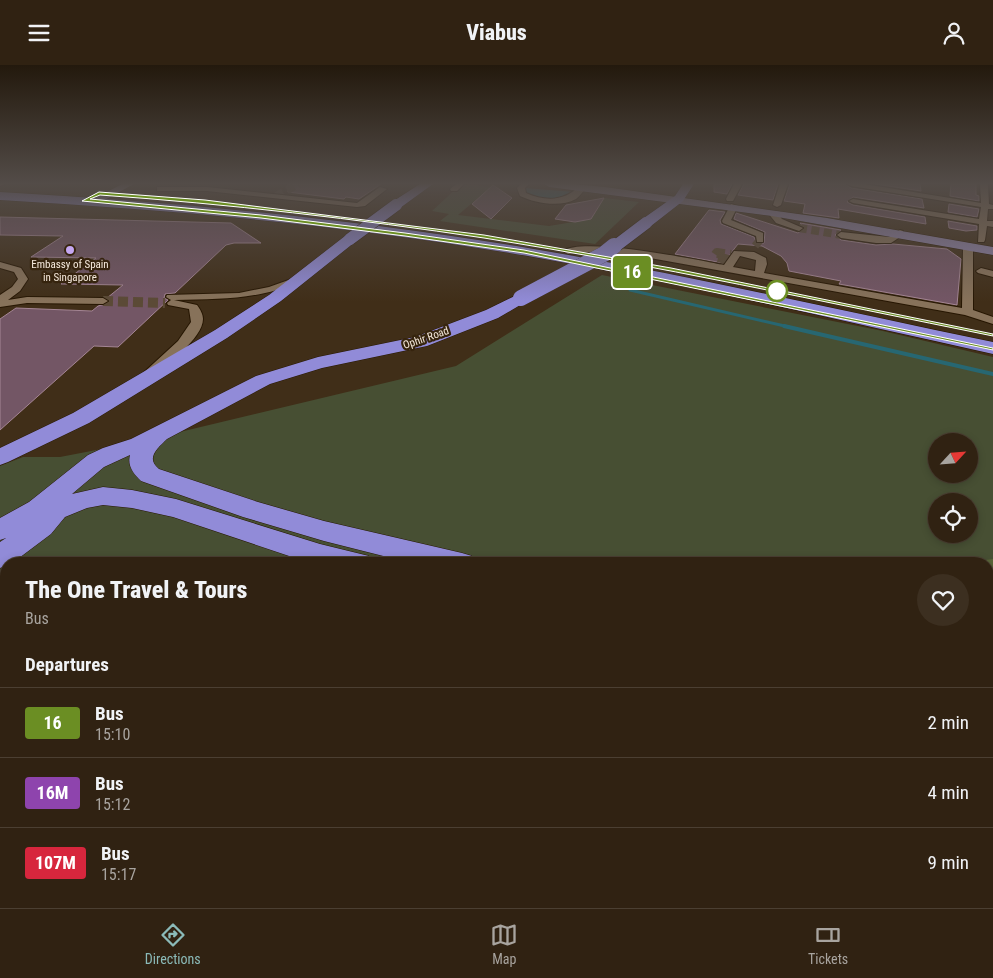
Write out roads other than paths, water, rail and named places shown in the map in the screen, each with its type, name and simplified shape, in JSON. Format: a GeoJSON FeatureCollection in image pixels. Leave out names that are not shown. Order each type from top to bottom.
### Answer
{"type":"FeatureCollection","features":[{"type":"Feature","properties":{"kind":"highway"},"geometry":{"type":"LineString","coordinates":[[317,223],[524,252],[993,347]]}},
{"type":"Feature","properties":{"kind":"highway"},"geometry":{"type":"LineString","coordinates":[[0,457],[81,418],[221,334],[274,298],[371,223]]}},
{"type":"Feature","properties":{"kind":"highway"},"geometry":{"type":"LineString","coordinates":[[383,223],[568,251],[993,334]]}},
{"type":"Feature","properties":{"kind":"highway","name":"Ophir Road"},"geometry":{"type":"LineString","coordinates":[[57,501],[133,451],[138,444],[263,380],[318,363],[420,342],[492,314],[604,254],[646,223]]}},
{"type":"Feature","properties":{"kind":"highway"},"geometry":{"type":"LineString","coordinates":[[161,432],[145,447],[140,458],[144,469],[150,475],[252,510],[324,531],[433,557]]}},
{"type":"Feature","properties":{"kind":"highway"},"geometry":{"type":"LineString","coordinates":[[0,530],[57,501],[103,496],[132,499],[176,509],[329,557]]}},
{"type":"Feature","properties":{"kind":"highway"},"geometry":{"type":"LineString","coordinates":[[0,557],[42,527],[57,501]]}},
{"type":"Feature","properties":{"kind":"main road"},"geometry":{"type":"LineString","coordinates":[[850,223],[993,251]]}},
{"type":"Feature","properties":{"kind":"main road"},"geometry":{"type":"LineString","coordinates":[[891,223],[987,241]]}},
{"type":"Feature","properties":{"kind":"street"},"geometry":{"type":"LineString","coordinates":[[729,223],[751,243],[761,259],[762,264],[759,274]]}},
{"type":"Feature","properties":{"kind":"street"},"geometry":{"type":"LineString","coordinates":[[786,223],[799,228]]}},
{"type":"Feature","properties":{"kind":"street"},"geometry":{"type":"LineString","coordinates":[[987,241],[988,223]]}},
{"type":"Feature","properties":{"kind":"street"},"geometry":{"type":"LineString","coordinates":[[842,235],[876,240],[891,240],[900,233]]}},
{"type":"Feature","properties":{"kind":"street"},"geometry":{"type":"LineString","coordinates":[[731,260],[738,252],[751,243]]}},
{"type":"Feature","properties":{"kind":"street"},"geometry":{"type":"LineString","coordinates":[[967,312],[968,246]]}},
{"type":"Feature","properties":{"kind":"street"},"geometry":{"type":"LineString","coordinates":[[568,251],[591,249],[731,260],[759,274],[967,312],[993,321]]}},
{"type":"Feature","properties":{"kind":"street"},"geometry":{"type":"LineString","coordinates":[[0,265],[18,270],[22,274],[23,279],[20,284],[0,300]]}},
{"type":"Feature","properties":{"kind":"street"},"geometry":{"type":"LineString","coordinates":[[981,271],[993,274]]}},
{"type":"Feature","properties":{"kind":"street"},"geometry":{"type":"LineString","coordinates":[[140,382],[187,338],[196,323],[198,315],[193,307],[168,300],[240,296],[271,289],[297,279]]}},
{"type":"Feature","properties":{"kind":"street"},"geometry":{"type":"LineString","coordinates":[[20,284],[24,290],[30,291],[113,293]]}},
{"type":"Feature","properties":{"kind":"street"},"geometry":{"type":"LineString","coordinates":[[0,304],[27,300],[103,301]]}},
{"type":"Feature","properties":{"kind":"waterway"},"geometry":{"type":"LineString","coordinates":[[630,290],[789,327]]}},
{"type":"Feature","properties":{"kind":"waterway"},"geometry":{"type":"LineString","coordinates":[[784,326],[993,374]]}},
{"type":"Feature","properties":{"kind":"tunnel"},"geometry":{"type":"LineString","coordinates":[[799,228],[841,235]]}},
{"type":"Feature","properties":{"kind":"tunnel"},"geometry":{"type":"LineString","coordinates":[[755,246],[760,240]]}},
{"type":"Feature","properties":{"kind":"tunnel"},"geometry":{"type":"LineString","coordinates":[[728,260],[715,256],[717,253],[731,255]]}},
{"type":"Feature","properties":{"kind":"tunnel"},"geometry":{"type":"LineString","coordinates":[[103,301],[165,303]]}},
{"type":"Feature","properties":{"kind":"place","name":"Embassy of Spain in Singapore"},"geometry":{"type":"Point","coordinates":[70,250]}}]}
